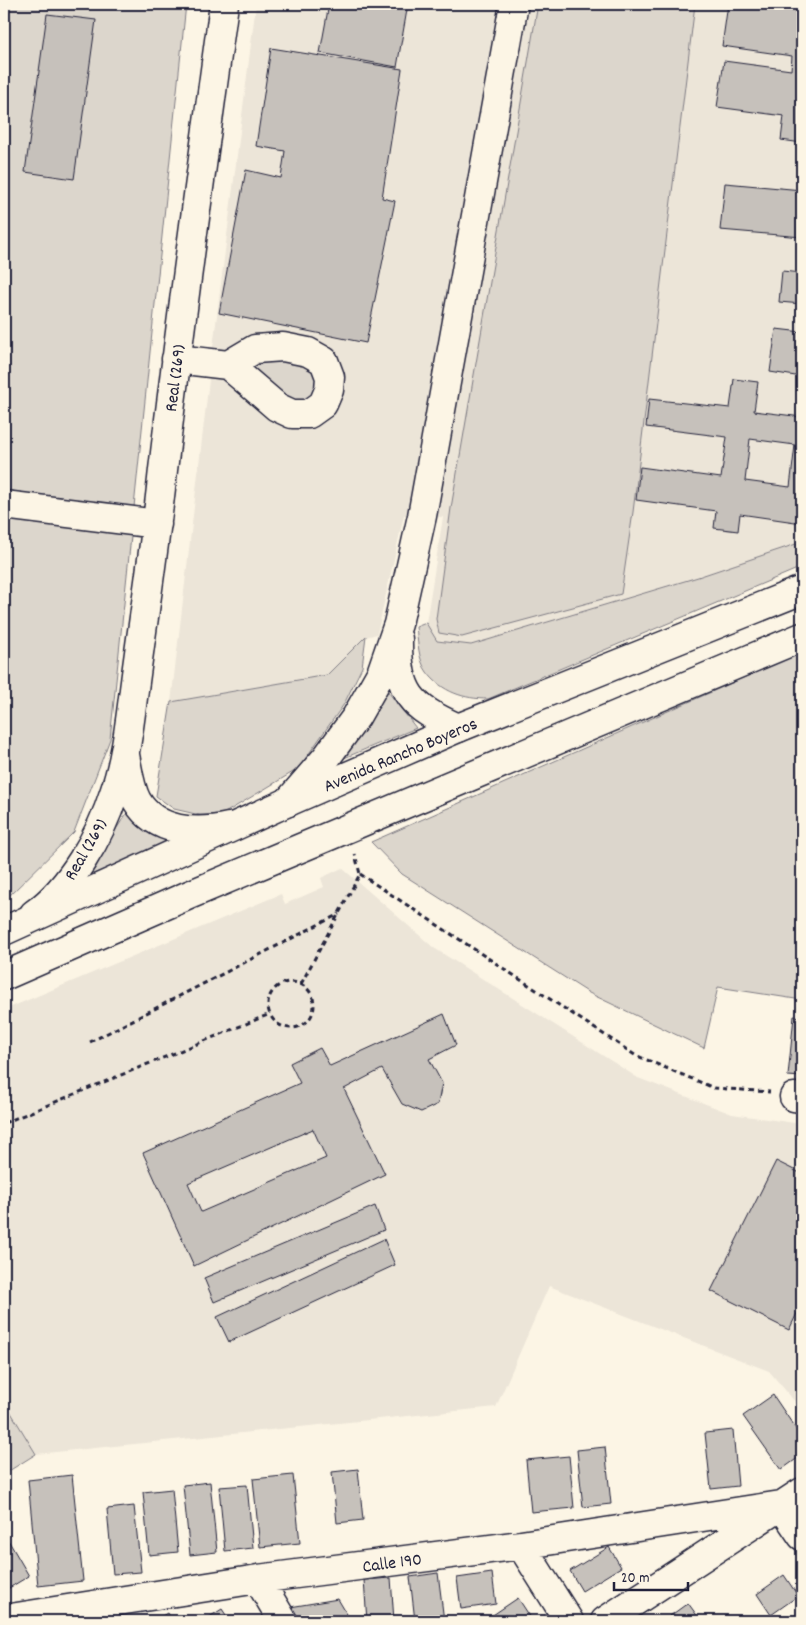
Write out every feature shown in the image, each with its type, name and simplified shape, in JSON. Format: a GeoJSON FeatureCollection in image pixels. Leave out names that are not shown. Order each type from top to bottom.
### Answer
{"type":"FeatureCollection","features":[{"type":"Feature","properties":{"kind":"main road","name":"Real (269)"},"geometry":{"type":"LineString","coordinates":[[10,928],[46,906],[61,890],[84,857],[101,825],[114,794],[125,752],[157,524],[176,359],[224,4]]}},
{"type":"Feature","properties":{"kind":"main road"},"geometry":{"type":"LineString","coordinates":[[288,802],[326,758],[356,717],[381,673],[398,624],[422,516],[514,4]]}},
{"type":"Feature","properties":{"kind":"main road"},"geometry":{"type":"LineString","coordinates":[[176,359],[228,365]]}},
{"type":"Feature","properties":{"kind":"main road"},"geometry":{"type":"LineString","coordinates":[[4,505],[157,524]]}},
{"type":"Feature","properties":{"kind":"main road","name":"Avenida Rancho Boyeros"},"geometry":{"type":"LineString","coordinates":[[10,928],[288,802],[458,728],[802,590]]}},
{"type":"Feature","properties":{"kind":"main road"},"geometry":{"type":"LineString","coordinates":[[398,624],[398,668],[402,683],[410,699],[434,718],[458,728]]}},
{"type":"Feature","properties":{"kind":"main road"},"geometry":{"type":"LineString","coordinates":[[4,976],[189,895],[802,637]]}},
{"type":"Feature","properties":{"kind":"main road","name":"Real (269)"},"geometry":{"type":"LineString","coordinates":[[125,752],[130,779],[137,801],[152,817],[172,827],[190,831],[210,831],[238,825]]}},
{"type":"Feature","properties":{"kind":"main road"},"geometry":{"type":"LineString","coordinates":[[605,1621],[792,1498],[802,1536]]}},
{"type":"Feature","properties":{"kind":"main road","name":"Calle 190"},"geometry":{"type":"LineString","coordinates":[[4,1619],[258,1579],[522,1544],[792,1498]]}},
{"type":"Feature","properties":{"kind":"main road"},"geometry":{"type":"LineString","coordinates":[[522,1544],[569,1621]]}},
{"type":"Feature","properties":{"kind":"main road"},"geometry":{"type":"LineString","coordinates":[[258,1579],[283,1621]]}},
{"type":"Feature","properties":{"kind":"path"},"geometry":{"type":"LineString","coordinates":[[348,829],[360,874],[635,1055],[714,1088],[781,1093],[798,1098]]}},
{"type":"Feature","properties":{"kind":"path"},"geometry":{"type":"LineString","coordinates":[[301,984],[360,874]]}},
{"type":"Feature","properties":{"kind":"path"},"geometry":{"type":"LineString","coordinates":[[90,1042],[339,914]]}},
{"type":"Feature","properties":{"kind":"path"},"geometry":{"type":"LineString","coordinates":[[295,982],[301,984],[308,989],[314,1002],[311,1016],[307,1021],[294,1028],[280,1025],[270,1014],[269,1000],[276,988],[281,984],[295,982]]}},
{"type":"Feature","properties":{"kind":"path"},"geometry":{"type":"LineString","coordinates":[[4,1123],[270,1014]]}},
{"type":"Feature","properties":{"kind":"shaded area"},"geometry":{"type":"Polygon","coordinates":[[[4,4],[186,4],[110,739],[74,832],[4,901],[4,4]]]}},
{"type":"Feature","properties":{"kind":"shaded area"},"geometry":{"type":"Polygon","coordinates":[[[256,4],[802,4],[802,542],[698,577],[471,645],[437,641],[426,623],[443,517],[404,515],[377,634],[366,637],[327,675],[171,702],[256,4]]]}},
{"type":"Feature","properties":{"kind":"shaded area"},"geometry":{"type":"Polygon","coordinates":[[[538,4],[695,4],[633,512],[621,594],[462,637],[439,633],[436,619],[451,508],[538,4]]]}},
{"type":"Feature","properties":{"kind":"shaded area"},"geometry":{"type":"Polygon","coordinates":[[[275,360],[301,362],[311,368],[320,381],[312,398],[294,404],[246,368],[275,360]]]}},
{"type":"Feature","properties":{"kind":"shaded area"},"geometry":{"type":"Polygon","coordinates":[[[802,542],[802,567],[488,699],[462,696],[439,685],[427,672],[422,662],[416,627],[426,623],[437,641],[471,645],[698,577],[802,542]]]}},
{"type":"Feature","properties":{"kind":"shaded area"},"geometry":{"type":"Polygon","coordinates":[[[366,636],[362,667],[344,704],[298,769],[223,814],[200,815],[174,809],[156,796],[171,702],[327,675],[366,636]]]}},
{"type":"Feature","properties":{"kind":"shaded area"},"geometry":{"type":"Polygon","coordinates":[[[802,652],[802,1000],[718,987],[704,1048],[589,993],[402,874],[371,842],[802,652]]]}},
{"type":"Feature","properties":{"kind":"shaded area"},"geometry":{"type":"Polygon","coordinates":[[[386,689],[416,728],[337,761],[386,689]]]}},
{"type":"Feature","properties":{"kind":"shaded area"},"geometry":{"type":"Polygon","coordinates":[[[129,810],[184,838],[83,878],[129,810]]]}},
{"type":"Feature","properties":{"kind":"shaded area"},"geometry":{"type":"Polygon","coordinates":[[[342,868],[434,948],[638,1078],[732,1114],[802,1124],[802,1410],[769,1371],[549,1286],[496,1407],[36,1454],[4,1474],[4,1010],[281,894],[285,904],[324,887],[321,878],[342,868]]]}},
{"type":"Feature","properties":{"kind":"shaded area"},"geometry":{"type":"Polygon","coordinates":[[[4,1401],[36,1454],[4,1474],[4,1401]]]}},
{"type":"Feature","properties":{"kind":"building"},"geometry":{"type":"Polygon","coordinates":[[[329,4],[408,4],[397,67],[320,53],[329,4]]]}},
{"type":"Feature","properties":{"kind":"building"},"geometry":{"type":"Polygon","coordinates":[[[728,4],[786,4],[802,6],[802,143],[781,140],[784,116],[717,107],[724,61],[791,70],[792,56],[722,46],[728,4]]]}},
{"type":"Feature","properties":{"kind":"building"},"geometry":{"type":"Polygon","coordinates":[[[47,14],[96,20],[74,179],[25,172],[47,14]]]}},
{"type":"Feature","properties":{"kind":"building"},"geometry":{"type":"Polygon","coordinates":[[[271,48],[402,69],[382,198],[395,201],[366,343],[219,313],[246,170],[281,178],[285,151],[256,146],[271,48]]]}},
{"type":"Feature","properties":{"kind":"building"},"geometry":{"type":"Polygon","coordinates":[[[725,183],[802,190],[802,237],[720,230],[725,183]]]}},
{"type":"Feature","properties":{"kind":"building"},"geometry":{"type":"Polygon","coordinates":[[[782,271],[802,273],[802,304],[779,302],[782,271]]]}},
{"type":"Feature","properties":{"kind":"building"},"geometry":{"type":"Polygon","coordinates":[[[776,329],[802,332],[802,377],[770,372],[776,329]]]}},
{"type":"Feature","properties":{"kind":"building"},"geometry":{"type":"Polygon","coordinates":[[[734,379],[758,382],[754,411],[802,417],[802,523],[740,514],[738,531],[714,528],[716,511],[636,500],[640,467],[721,478],[727,437],[646,427],[649,399],[730,408],[734,379]],[[750,439],[745,481],[790,487],[795,445],[750,439]]]}},
{"type":"Feature","properties":{"kind":"building"},"geometry":{"type":"Polygon","coordinates":[[[444,1014],[456,1045],[429,1059],[442,1083],[438,1104],[421,1112],[402,1104],[382,1069],[344,1089],[385,1174],[194,1266],[143,1153],[300,1083],[290,1063],[320,1048],[330,1066],[444,1014]],[[313,1129],[188,1183],[201,1212],[326,1158],[313,1129]]]}},
{"type":"Feature","properties":{"kind":"building"},"geometry":{"type":"Polygon","coordinates":[[[794,1016],[802,1017],[802,1077],[788,1076],[794,1016]]]}},
{"type":"Feature","properties":{"kind":"building"},"geometry":{"type":"Polygon","coordinates":[[[776,1161],[802,1174],[802,1303],[789,1330],[711,1291],[776,1161]]]}},
{"type":"Feature","properties":{"kind":"building"},"geometry":{"type":"Polygon","coordinates":[[[375,1206],[384,1230],[214,1302],[204,1278],[375,1206]]]}},
{"type":"Feature","properties":{"kind":"building"},"geometry":{"type":"Polygon","coordinates":[[[384,1239],[395,1265],[229,1342],[217,1317],[384,1239]]]}},
{"type":"Feature","properties":{"kind":"building"},"geometry":{"type":"Polygon","coordinates":[[[773,1395],[802,1438],[802,1455],[781,1470],[743,1416],[773,1395]]]}},
{"type":"Feature","properties":{"kind":"building"},"geometry":{"type":"Polygon","coordinates":[[[733,1430],[738,1486],[711,1489],[705,1433],[733,1430]]]}},
{"type":"Feature","properties":{"kind":"building"},"geometry":{"type":"Polygon","coordinates":[[[605,1447],[611,1504],[583,1507],[577,1450],[605,1447]]]}},
{"type":"Feature","properties":{"kind":"building"},"geometry":{"type":"Polygon","coordinates":[[[569,1456],[574,1508],[531,1512],[526,1460],[569,1456]]]}},
{"type":"Feature","properties":{"kind":"building"},"geometry":{"type":"Polygon","coordinates":[[[358,1469],[363,1520],[337,1523],[332,1472],[358,1469]]]}},
{"type":"Feature","properties":{"kind":"building"},"geometry":{"type":"Polygon","coordinates":[[[72,1475],[83,1581],[38,1586],[28,1480],[72,1475]]]}},
{"type":"Feature","properties":{"kind":"building"},"geometry":{"type":"Polygon","coordinates":[[[293,1475],[300,1543],[260,1547],[253,1479],[293,1475]]]}},
{"type":"Feature","properties":{"kind":"building"},"geometry":{"type":"Polygon","coordinates":[[[210,1482],[217,1552],[190,1555],[183,1485],[210,1482]]]}},
{"type":"Feature","properties":{"kind":"building"},"geometry":{"type":"Polygon","coordinates":[[[247,1485],[253,1548],[225,1551],[219,1487],[247,1485]]]}},
{"type":"Feature","properties":{"kind":"building"},"geometry":{"type":"Polygon","coordinates":[[[172,1489],[178,1552],[149,1555],[143,1492],[172,1489]]]}},
{"type":"Feature","properties":{"kind":"building"},"geometry":{"type":"Polygon","coordinates":[[[134,1506],[141,1572],[113,1574],[107,1509],[134,1506]]]}},
{"type":"Feature","properties":{"kind":"building"},"geometry":{"type":"Polygon","coordinates":[[[4,1533],[29,1576],[4,1591],[4,1533]]]}},
{"type":"Feature","properties":{"kind":"building"},"geometry":{"type":"Polygon","coordinates":[[[609,1547],[621,1567],[582,1591],[570,1571],[609,1547]]]}},
{"type":"Feature","properties":{"kind":"building"},"geometry":{"type":"Polygon","coordinates":[[[438,1573],[444,1621],[415,1621],[410,1577],[438,1573]]]}},
{"type":"Feature","properties":{"kind":"building"},"geometry":{"type":"Polygon","coordinates":[[[492,1573],[496,1604],[461,1609],[457,1578],[492,1573]]]}},
{"type":"Feature","properties":{"kind":"building"},"geometry":{"type":"Polygon","coordinates":[[[784,1575],[798,1596],[771,1615],[757,1594],[784,1575]]]}},
{"type":"Feature","properties":{"kind":"building"},"geometry":{"type":"Polygon","coordinates":[[[391,1578],[394,1621],[367,1621],[364,1580],[391,1578]]]}},
{"type":"Feature","properties":{"kind":"building"},"geometry":{"type":"Polygon","coordinates":[[[518,1598],[533,1621],[484,1621],[518,1598]]]}},
{"type":"Feature","properties":{"kind":"building"},"geometry":{"type":"Polygon","coordinates":[[[338,1599],[351,1621],[299,1621],[290,1607],[338,1599]]]}},
{"type":"Feature","properties":{"kind":"building"},"geometry":{"type":"Polygon","coordinates":[[[688,1603],[701,1621],[663,1621],[688,1603]]]}},
{"type":"Feature","properties":{"kind":"building"},"geometry":{"type":"Polygon","coordinates":[[[222,1609],[230,1621],[203,1621],[222,1609]]]}},
{"type":"Feature","properties":{"kind":"building"},"geometry":{"type":"Polygon","coordinates":[[[167,1613],[172,1621],[154,1621],[167,1613]]]}}]}
